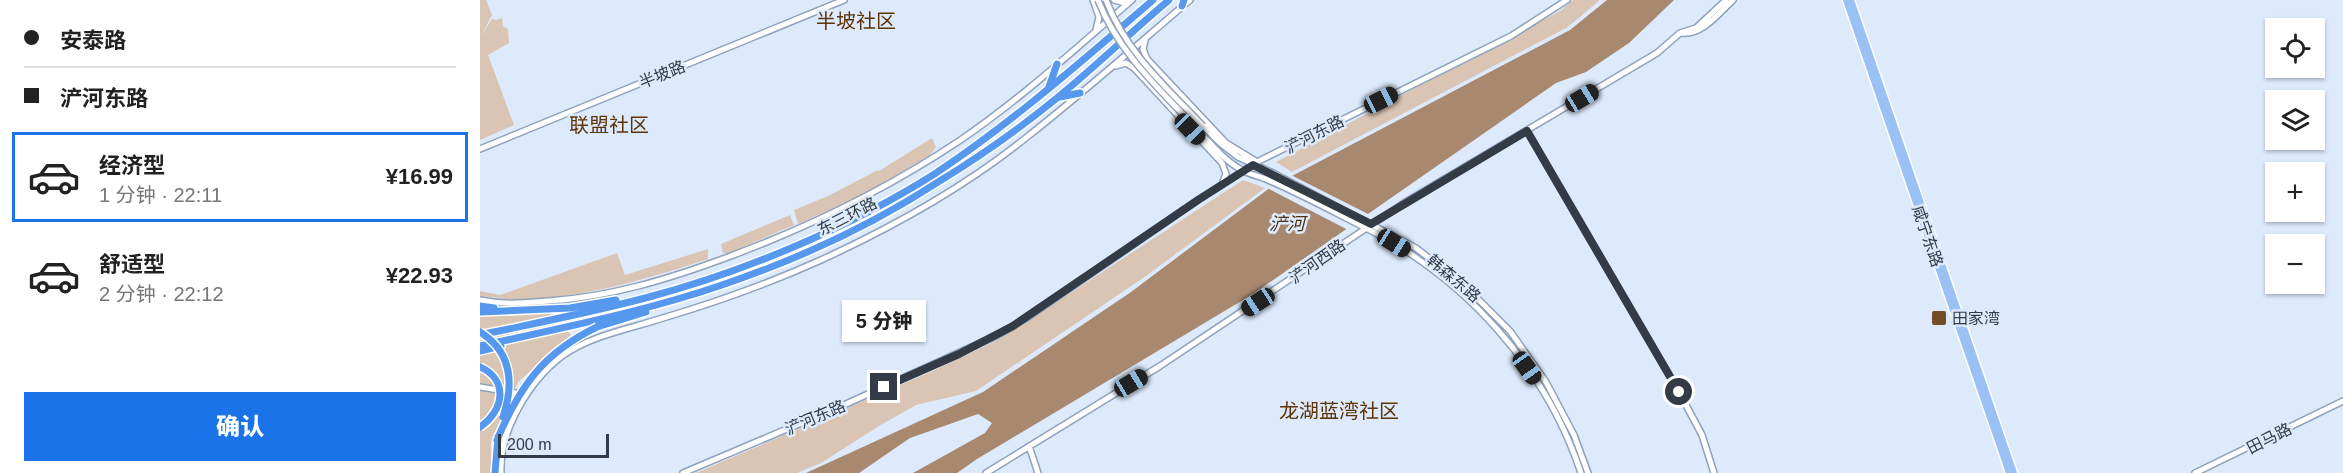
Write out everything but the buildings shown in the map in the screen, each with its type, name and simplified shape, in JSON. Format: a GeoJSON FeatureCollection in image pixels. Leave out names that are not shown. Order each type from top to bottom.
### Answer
{"type":"FeatureCollection","features":[{"type":"Feature","properties":{"kind":"highway","name":"东三环路"},"geometry":{"type":"LineString","coordinates":[[480,334],[649,297],[742,267],[857,216],[934,174],[1048,89],[1153,0]]}},
{"type":"Feature","properties":{"kind":"highway","name":"东三环路"},"geometry":{"type":"LineString","coordinates":[[480,346],[648,307],[720,286],[811,249],[906,201],[963,166],[1058,98],[1169,0]]}},
{"type":"Feature","properties":{"kind":"highway"},"geometry":{"type":"LineString","coordinates":[[1048,89],[1057,64]]}},
{"type":"Feature","properties":{"kind":"highway"},"geometry":{"type":"LineString","coordinates":[[1058,98],[1080,93]]}},
{"type":"Feature","properties":{"kind":"highway"},"geometry":{"type":"LineString","coordinates":[[497,440],[517,398],[555,352],[597,327],[703,295],[720,286]]}},
{"type":"Feature","properties":{"kind":"highway"},"geometry":{"type":"LineString","coordinates":[[480,312],[570,308],[628,298],[649,297]]}},
{"type":"Feature","properties":{"kind":"highway"},"geometry":{"type":"LineString","coordinates":[[480,306],[509,310]]}},
{"type":"Feature","properties":{"kind":"highway"},"geometry":{"type":"LineString","coordinates":[[480,351],[561,331],[573,325]]}},
{"type":"Feature","properties":{"kind":"highway"},"geometry":{"type":"LineString","coordinates":[[480,334],[489,338],[502,353],[510,374],[508,400],[497,440],[495,473]]}},
{"type":"Feature","properties":{"kind":"highway"},"geometry":{"type":"LineString","coordinates":[[480,367],[491,374],[497,382],[501,398],[495,415],[480,427]]}},
{"type":"Feature","properties":{"kind":"main road","name":"半坡路"},"geometry":{"type":"LineString","coordinates":[[480,149],[844,0]]}},
{"type":"Feature","properties":{"kind":"main road"},"geometry":{"type":"LineString","coordinates":[[1093,0],[1099,17],[1095,32]]}},
{"type":"Feature","properties":{"kind":"main road","name":"韩森东路"},"geometry":{"type":"LineString","coordinates":[[1098,0],[1110,26],[1124,48],[1201,128],[1238,158],[1273,173],[1416,248],[1466,286],[1510,331],[1546,382],[1563,412],[1588,473]]}},
{"type":"Feature","properties":{"kind":"main road","name":"韩森东路"},"geometry":{"type":"LineString","coordinates":[[1106,0],[1121,33],[1138,57],[1201,128],[1213,146],[1243,171],[1268,180],[1394,243],[1435,271],[1491,322],[1540,386],[1565,432],[1581,473]]}},
{"type":"Feature","properties":{"kind":"main road"},"geometry":{"type":"LineString","coordinates":[[1114,0],[1125,3],[1131,0]]}},
{"type":"Feature","properties":{"kind":"main road"},"geometry":{"type":"LineString","coordinates":[[480,300],[502,304],[605,295],[691,270],[767,242],[853,202],[950,147],[988,120],[1057,64],[1131,0]]}},
{"type":"Feature","properties":{"kind":"main road"},"geometry":{"type":"LineString","coordinates":[[501,473],[502,451],[515,415],[526,397],[560,358],[596,338],[757,287],[821,260],[907,216],[964,182],[1026,138],[1151,33],[1183,3],[1190,0]]}},
{"type":"Feature","properties":{"kind":"main road","name":"浐河东路"},"geometry":{"type":"LineString","coordinates":[[683,473],[856,400],[998,335],[1243,171],[1511,36],[1568,0]]}},
{"type":"Feature","properties":{"kind":"main road","name":"浐河西路"},"geometry":{"type":"LineString","coordinates":[[986,473],[1160,366],[1371,224],[1656,53],[1680,33],[1696,28],[1726,0]]}},
{"type":"Feature","properties":{"kind":"main road","name":"浐河西路"},"geometry":{"type":"LineString","coordinates":[[1680,33],[1690,34],[1705,26],[1733,0]]}},
{"type":"Feature","properties":{"kind":"main road","name":"咸宁东路"},"geometry":{"type":"LineString","coordinates":[[1846,0],[2011,473]]}},
{"type":"Feature","properties":{"kind":"main road","name":"咸宁东路"},"geometry":{"type":"LineString","coordinates":[[1851,0],[2011,473]]}},
{"type":"Feature","properties":{"kind":"main road"},"geometry":{"type":"LineString","coordinates":[[1151,33],[1143,45],[1147,58],[1226,143],[1255,164]]}},
{"type":"Feature","properties":{"kind":"main road"},"geometry":{"type":"LineString","coordinates":[[1106,71],[1123,63],[1130,64],[1217,157],[1225,169],[1225,178],[1221,185]]}},
{"type":"Feature","properties":{"kind":"main road"},"geometry":{"type":"LineString","coordinates":[[1527,131],[1679,392],[1702,435],[1714,473]]}},
{"type":"Feature","properties":{"kind":"main road"},"geometry":{"type":"LineString","coordinates":[[1204,143],[1213,146],[1217,157]]}},
{"type":"Feature","properties":{"kind":"main road"},"geometry":{"type":"LineString","coordinates":[[480,387],[521,393],[526,397]]}},
{"type":"Feature","properties":{"kind":"main road","name":"田马路"},"geometry":{"type":"LineString","coordinates":[[2195,473],[2343,401]]}},
{"type":"Feature","properties":{"kind":"main road"},"geometry":{"type":"LineString","coordinates":[[1029,446],[1038,473]]}},
{"type":"Feature","properties":{"kind":"shaded area"},"geometry":{"type":"Polygon","coordinates":[[[480,0],[486,0],[492,15],[481,36],[492,19],[502,18],[503,26],[508,29],[509,43],[488,55],[514,125],[480,140],[480,0]]]}},
{"type":"Feature","properties":{"kind":"shaded area"},"geometry":{"type":"Polygon","coordinates":[[[1573,0],[1600,0],[1568,27],[1292,172],[1276,162],[1560,11],[1573,0]]]}},
{"type":"Feature","properties":{"kind":"shaded area"},"geometry":{"type":"Polygon","coordinates":[[[932,138],[936,147],[930,155],[866,193],[798,224],[794,210],[879,171],[932,138]]]}},
{"type":"Feature","properties":{"kind":"shaded area"},"geometry":{"type":"Polygon","coordinates":[[[1243,180],[1265,188],[1146,276],[976,391],[916,405],[821,463],[797,473],[696,473],[933,371],[1000,339],[1243,180]]]}},
{"type":"Feature","properties":{"kind":"shaded area"},"geometry":{"type":"Polygon","coordinates":[[[790,215],[794,225],[729,253],[723,253],[721,244],[790,215]]]}},
{"type":"Feature","properties":{"kind":"shaded area"},"geometry":{"type":"Polygon","coordinates":[[[708,249],[708,259],[593,291],[522,300],[480,296],[480,291],[500,295],[617,253],[625,275],[708,249]]]}},
{"type":"Feature","properties":{"kind":"shaded area"},"geometry":{"type":"Polygon","coordinates":[[[480,310],[510,316],[549,313],[571,335],[518,382],[491,440],[491,473],[480,473],[480,310]]]}},
{"type":"Feature","properties":{"kind":"water","name":"浐河"},"geometry":{"type":"Polygon","coordinates":[[[1607,0],[1674,0],[1629,43],[1586,72],[1556,83],[1253,294],[957,473],[913,473],[985,433],[992,423],[978,414],[910,438],[859,473],[806,473],[983,392],[1131,292],[1271,187],[1570,30],[1607,0]]]}},
{"type":"Feature","properties":{"kind":"pier"},"geometry":{"type":"Polygon","coordinates":[[[1289,174],[1372,216],[1350,231],[1265,187],[1289,174]]]}},
{"type":"Feature","properties":{"kind":"place","name":"田家湾"},"geometry":{"type":"Point","coordinates":[1939,318]}},
{"type":"Feature","properties":{"kind":"district","name":"半坡社区"},"geometry":{"type":"Point","coordinates":[856,21]}},
{"type":"Feature","properties":{"kind":"district","name":"联盟社区"},"geometry":{"type":"Point","coordinates":[609,125]}},
{"type":"Feature","properties":{"kind":"district","name":"龙湖蓝湾社区"},"geometry":{"type":"Point","coordinates":[1339,411]}},
{"type":"Feature","properties":{"kind":"route"},"geometry":{"type":"LineString","coordinates":[[884,387],[959,354],[1013,326],[1253,165],[1371,224],[1527,131],[1679,392]]}}]}
